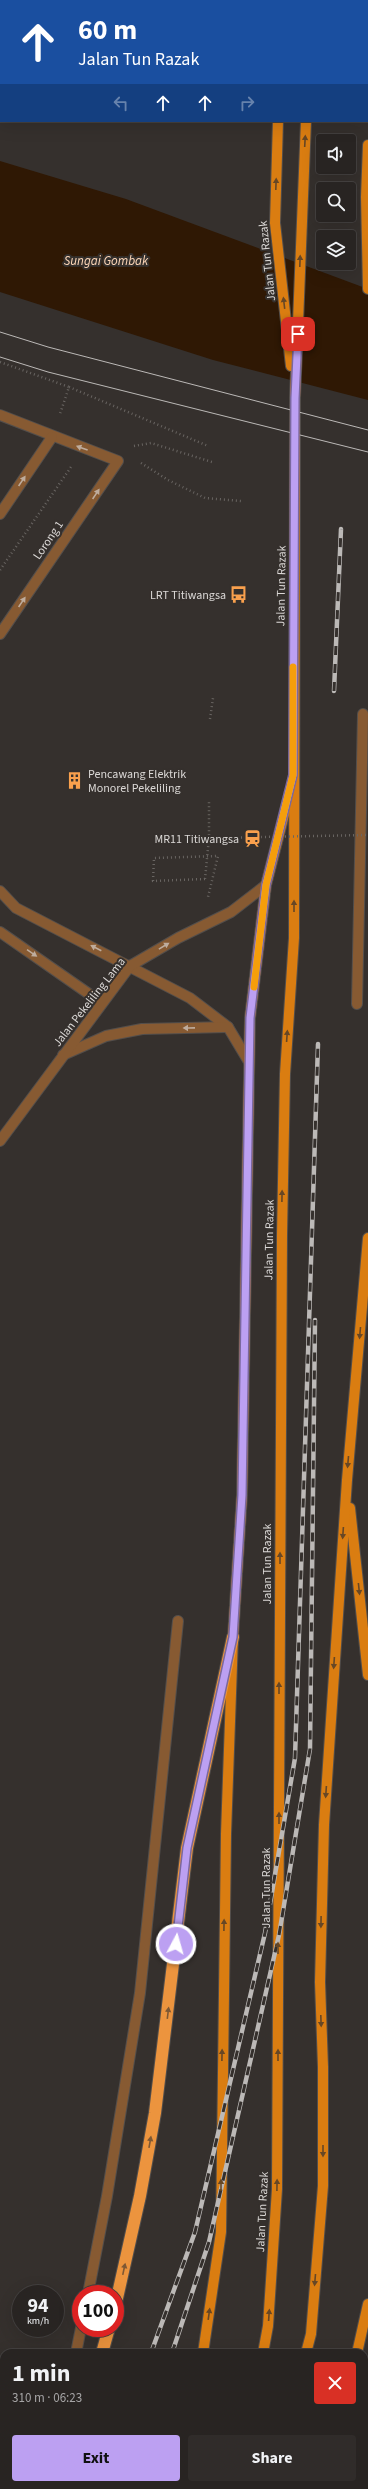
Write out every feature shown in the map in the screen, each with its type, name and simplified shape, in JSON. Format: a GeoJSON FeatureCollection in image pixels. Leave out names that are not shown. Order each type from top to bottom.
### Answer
{"type":"FeatureCollection","features":[{"type":"Feature","properties":{"kind":"highway"},"geometry":{"type":"LineString","coordinates":[[120,2285],[140,2196],[155,2113],[187,1848],[233,1637]]}},
{"type":"Feature","properties":{"kind":"highway"},"geometry":{"type":"LineString","coordinates":[[103,2349],[106,2337]]}},
{"type":"Feature","properties":{"kind":"main road","name":"Jalan Tun Razak"},"geometry":{"type":"LineString","coordinates":[[278,122],[275,223],[295,398]]}},
{"type":"Feature","properties":{"kind":"main road","name":"Jalan Tun Razak"},"geometry":{"type":"LineString","coordinates":[[264,2349],[268,2326],[277,2189],[284,1074],[294,938],[293,775],[295,398],[306,122]]}},
{"type":"Feature","properties":{"kind":"main road"},"geometry":{"type":"LineString","coordinates":[[368,145],[368,289]]}},
{"type":"Feature","properties":{"kind":"main road","name":"Jalan Tun Razak"},"geometry":{"type":"LineString","coordinates":[[204,2349],[221,2232],[225,1842],[233,1637],[242,1495],[250,1018],[266,885],[293,775]]}},
{"type":"Feature","properties":{"kind":"main road"},"geometry":{"type":"LineString","coordinates":[[307,2349],[311,2334],[323,2186],[323,2067],[320,1982],[324,1825],[347,1480],[368,1238]]}},
{"type":"Feature","properties":{"kind":"main road"},"geometry":{"type":"LineString","coordinates":[[347,1480],[368,1676]]}},
{"type":"Feature","properties":{"kind":"main road"},"geometry":{"type":"LineString","coordinates":[[358,2349],[368,2304]]}},
{"type":"Feature","properties":{"kind":"street"},"geometry":{"type":"LineString","coordinates":[[0,415],[52,437],[83,448]]}},
{"type":"Feature","properties":{"kind":"street"},"geometry":{"type":"LineString","coordinates":[[0,514],[52,437]]}},
{"type":"Feature","properties":{"kind":"street","name":"Lorong 1"},"geometry":{"type":"LineString","coordinates":[[0,634],[118,461],[83,448]]}},
{"type":"Feature","properties":{"kind":"street"},"geometry":{"type":"LineString","coordinates":[[356,1004],[364,835],[363,714]]}},
{"type":"Feature","properties":{"kind":"street","name":"Jalan Pekeliling Lama"},"geometry":{"type":"LineString","coordinates":[[0,1141],[130,966],[178,938],[231,912],[266,885]]}},
{"type":"Feature","properties":{"kind":"street"},"geometry":{"type":"LineString","coordinates":[[0,891],[16,908],[190,998],[228,1027],[249,1062]]}},
{"type":"Feature","properties":{"kind":"street"},"geometry":{"type":"LineString","coordinates":[[0,932],[102,1003]]}},
{"type":"Feature","properties":{"kind":"street"},"geometry":{"type":"LineString","coordinates":[[62,1056],[106,1036],[142,1029],[228,1027]]}},
{"type":"Feature","properties":{"kind":"street"},"geometry":{"type":"LineString","coordinates":[[90,2285],[108,2196],[140,1993],[178,1621]]}},
{"type":"Feature","properties":{"kind":"street"},"geometry":{"type":"LineString","coordinates":[[77,2349],[79,2337]]}},
{"type":"Feature","properties":{"kind":"path"},"geometry":{"type":"LineString","coordinates":[[0,362],[69,388],[208,446]]}},
{"type":"Feature","properties":{"kind":"path"},"geometry":{"type":"LineString","coordinates":[[52,437],[69,388]]}},
{"type":"Feature","properties":{"kind":"path"},"geometry":{"type":"LineString","coordinates":[[131,446],[151,443],[212,462]]}},
{"type":"Feature","properties":{"kind":"path"},"geometry":{"type":"LineString","coordinates":[[0,570],[83,448]]}},
{"type":"Feature","properties":{"kind":"path"},"geometry":{"type":"LineString","coordinates":[[205,498],[242,500]]}},
{"type":"Feature","properties":{"kind":"path"},"geometry":{"type":"LineString","coordinates":[[210,719],[213,698]]}},
{"type":"Feature","properties":{"kind":"path"},"geometry":{"type":"LineString","coordinates":[[207,901],[218,856],[154,858],[153,881],[205,879],[209,838],[209,801]]}},
{"type":"Feature","properties":{"kind":"path"},"geometry":{"type":"LineString","coordinates":[[209,838],[364,835]]}},
{"type":"Feature","properties":{"kind":"water","name":"Sungai Gombak"},"geometry":{"type":"Polygon","coordinates":[[[0,161],[126,199],[368,289],[368,400],[213,360],[0,292],[0,161]]]}},
{"type":"Feature","properties":{"kind":"tram line"},"geometry":{"type":"LineString","coordinates":[[0,332],[48,347],[368,430]]}},
{"type":"Feature","properties":{"kind":"tram line"},"geometry":{"type":"LineString","coordinates":[[0,357],[48,372],[368,452]]}},
{"type":"Feature","properties":{"kind":"railway"},"geometry":{"type":"LineString","coordinates":[[334,691],[341,529]]}},
{"type":"Feature","properties":{"kind":"railway"},"geometry":{"type":"LineString","coordinates":[[152,2349],[195,2232],[265,1933],[295,1758],[318,1044]]}},
{"type":"Feature","properties":{"kind":"railway"},"geometry":{"type":"LineString","coordinates":[[173,2349],[209,2242],[279,1935],[310,1749],[315,1320]]}},
{"type":"Feature","properties":{"kind":"slow traffic"},"geometry":{"type":"LineString","coordinates":[[254,987],[266,885],[293,775],[293,667]]}},
{"type":"Feature","properties":{"kind":"place","name":"LRT Titiwangsa"},"geometry":{"type":"Point","coordinates":[239,595]}},
{"type":"Feature","properties":{"kind":"place","name":"Pencawang Elektrik Monorel Pekeliling"},"geometry":{"type":"Point","coordinates":[75,781]}},
{"type":"Feature","properties":{"kind":"place","name":"MR11 Titiwangsa"},"geometry":{"type":"Point","coordinates":[252,839]}},
{"type":"Feature","properties":{"kind":"route"},"geometry":{"type":"LineString","coordinates":[[176,1944],[187,1848],[233,1637],[242,1495],[250,1018],[266,885],[293,775],[295,398],[298,334]]}}]}
